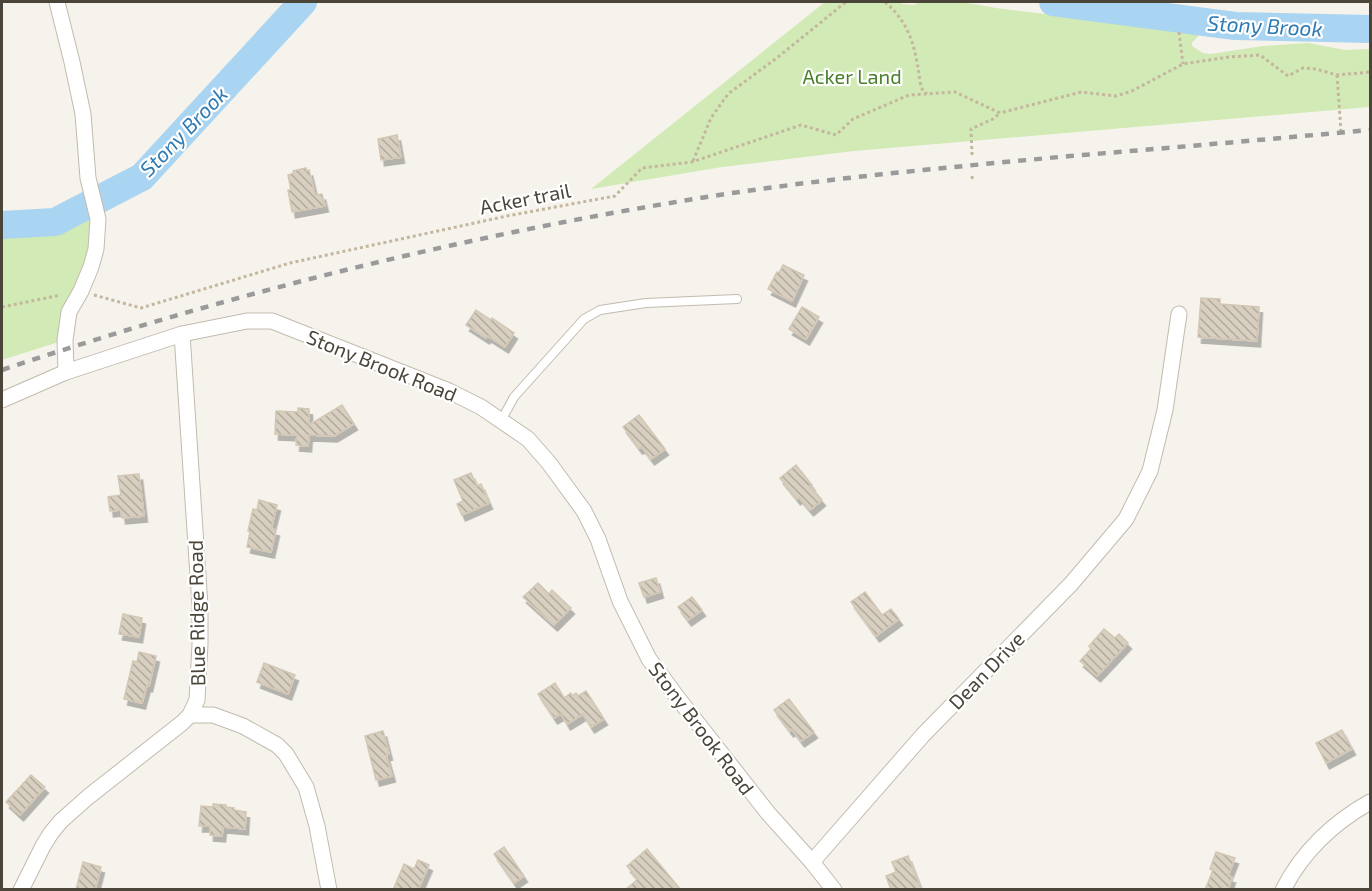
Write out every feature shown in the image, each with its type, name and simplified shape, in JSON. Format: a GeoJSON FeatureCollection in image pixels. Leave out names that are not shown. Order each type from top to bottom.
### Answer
{"type":"FeatureCollection","features":[{"type":"Feature","properties":{"kind":"street"},"geometry":{"type":"LineString","coordinates":[[57,2],[82,114],[88,178],[98,219],[96,249],[91,267],[69,312],[65,340],[66,372]]}},
{"type":"Feature","properties":{"kind":"street","name":"Dean Drive"},"geometry":{"type":"LineString","coordinates":[[812,862],[923,735],[1071,584],[1126,519],[1150,471],[1166,410],[1179,315]]}},
{"type":"Feature","properties":{"kind":"street","name":"Stony Brook Road"},"geometry":{"type":"LineString","coordinates":[[2,400],[66,372],[182,334],[248,321],[272,321],[449,391],[481,407],[528,439],[549,463],[584,511],[598,539],[620,601],[649,658],[768,813],[834,890]]}},
{"type":"Feature","properties":{"kind":"street","name":"Blue Ridge Road"},"geometry":{"type":"LineString","coordinates":[[21,890],[43,846],[61,821],[182,723],[190,715],[197,700],[200,606],[182,334]]}},
{"type":"Feature","properties":{"kind":"street"},"geometry":{"type":"LineString","coordinates":[[190,715],[213,715],[243,726],[277,745],[286,754],[306,787],[317,826],[329,890]]}},
{"type":"Feature","properties":{"kind":"street"},"geometry":{"type":"LineString","coordinates":[[1283,890],[1297,866],[1324,834],[1371,802]]}},
{"type":"Feature","properties":{"kind":"lane"},"geometry":{"type":"LineString","coordinates":[[501,421],[514,397],[584,319],[600,310],[646,303],[737,299]]}},
{"type":"Feature","properties":{"kind":"path"},"geometry":{"type":"LineString","coordinates":[[692,162],[711,118],[728,94],[846,2]]}},
{"type":"Feature","properties":{"kind":"path"},"geometry":{"type":"LineString","coordinates":[[885,2],[908,29],[916,54],[921,88],[927,94]]}},
{"type":"Feature","properties":{"kind":"path"},"geometry":{"type":"LineString","coordinates":[[1179,32],[1183,64]]}},
{"type":"Feature","properties":{"kind":"path"},"geometry":{"type":"LineString","coordinates":[[972,155],[971,129],[993,119],[1000,113],[1081,92],[1116,96],[1132,91],[1183,64],[1260,55],[1288,76],[1303,68],[1337,75],[1371,72]]}},
{"type":"Feature","properties":{"kind":"path"},"geometry":{"type":"LineString","coordinates":[[1337,75],[1341,132]]}},
{"type":"Feature","properties":{"kind":"path","name":"Acker trail"},"geometry":{"type":"LineString","coordinates":[[81,291],[141,308],[290,263],[495,218],[615,196],[642,168],[692,162],[801,125],[836,135],[853,118],[909,96],[955,92],[1000,113]]}},
{"type":"Feature","properties":{"kind":"path"},"geometry":{"type":"LineString","coordinates":[[972,176],[973,182]]}},
{"type":"Feature","properties":{"kind":"path"},"geometry":{"type":"LineString","coordinates":[[2,307],[81,291]]}},
{"type":"Feature","properties":{"kind":"green space","name":"Acker Land"},"geometry":{"type":"Polygon","coordinates":[[[825,2],[899,2],[913,5],[920,2],[962,2],[1087,19],[1182,24],[1198,31],[1199,35],[1192,46],[1203,53],[1211,54],[1263,46],[1308,43],[1345,50],[1370,49],[1370,107],[854,151],[722,167],[591,189],[825,2]]]}},
{"type":"Feature","properties":{"kind":"green space"},"geometry":{"type":"Polygon","coordinates":[[[98,219],[65,340],[2,360],[2,225],[98,219]]]}},
{"type":"Feature","properties":{"kind":"building"},"geometry":{"type":"Polygon","coordinates":[[[397,135],[401,157],[381,160],[378,139],[397,135]]]}},
{"type":"Feature","properties":{"kind":"building"},"geometry":{"type":"Polygon","coordinates":[[[306,168],[306,171],[309,170],[315,195],[322,194],[325,206],[292,212],[288,175],[294,173],[293,171],[306,168]]]}},
{"type":"Feature","properties":{"kind":"building"},"geometry":{"type":"Polygon","coordinates":[[[783,265],[804,275],[792,301],[768,289],[783,265]]]}},
{"type":"Feature","properties":{"kind":"building"},"geometry":{"type":"Polygon","coordinates":[[[1201,298],[1220,299],[1220,304],[1259,307],[1257,341],[1198,337],[1201,298]]]}},
{"type":"Feature","properties":{"kind":"building"},"geometry":{"type":"Polygon","coordinates":[[[802,307],[819,317],[806,339],[789,329],[802,307]]]}},
{"type":"Feature","properties":{"kind":"building"},"geometry":{"type":"Polygon","coordinates":[[[476,310],[514,333],[505,347],[466,325],[476,310]]]}},
{"type":"Feature","properties":{"kind":"building"},"geometry":{"type":"Polygon","coordinates":[[[342,405],[354,424],[334,436],[309,435],[308,446],[296,445],[297,435],[275,434],[276,411],[298,412],[298,408],[309,409],[309,425],[342,405]]]}},
{"type":"Feature","properties":{"kind":"building"},"geometry":{"type":"Polygon","coordinates":[[[639,415],[665,449],[651,459],[623,427],[639,415]]]}},
{"type":"Feature","properties":{"kind":"building"},"geometry":{"type":"Polygon","coordinates":[[[796,465],[822,500],[810,510],[799,497],[797,499],[780,478],[796,465]]]}},
{"type":"Feature","properties":{"kind":"building"},"geometry":{"type":"Polygon","coordinates":[[[471,473],[477,486],[481,484],[489,503],[462,515],[457,504],[463,501],[454,480],[471,473]]]}},
{"type":"Feature","properties":{"kind":"building"},"geometry":{"type":"Polygon","coordinates":[[[139,474],[144,516],[122,518],[121,510],[110,511],[108,497],[121,495],[118,476],[139,474]]]}},
{"type":"Feature","properties":{"kind":"building"},"geometry":{"type":"Polygon","coordinates":[[[259,500],[277,505],[271,529],[276,530],[271,552],[247,547],[253,509],[257,510],[259,500]]]}},
{"type":"Feature","properties":{"kind":"building"},"geometry":{"type":"Polygon","coordinates":[[[656,578],[660,592],[644,597],[639,583],[656,578]]]}},
{"type":"Feature","properties":{"kind":"building"},"geometry":{"type":"Polygon","coordinates":[[[538,583],[549,594],[552,590],[571,608],[554,625],[523,597],[538,583]]]}},
{"type":"Feature","properties":{"kind":"building"},"geometry":{"type":"Polygon","coordinates":[[[865,592],[882,615],[891,609],[899,619],[876,636],[851,602],[865,592]]]}},
{"type":"Feature","properties":{"kind":"building"},"geometry":{"type":"Polygon","coordinates":[[[692,597],[702,610],[688,620],[678,607],[692,597]]]}},
{"type":"Feature","properties":{"kind":"building"},"geometry":{"type":"Polygon","coordinates":[[[123,614],[142,618],[139,637],[119,634],[123,614]]]}},
{"type":"Feature","properties":{"kind":"building"},"geometry":{"type":"Polygon","coordinates":[[[1104,629],[1115,638],[1119,634],[1128,643],[1097,676],[1080,661],[1104,629]]]}},
{"type":"Feature","properties":{"kind":"building"},"geometry":{"type":"Polygon","coordinates":[[[139,652],[156,656],[149,686],[147,685],[142,703],[124,699],[133,661],[137,662],[139,652]]]}},
{"type":"Feature","properties":{"kind":"building"},"geometry":{"type":"Polygon","coordinates":[[[264,663],[295,675],[288,694],[257,682],[264,663]]]}},
{"type":"Feature","properties":{"kind":"building"},"geometry":{"type":"Polygon","coordinates":[[[555,683],[564,698],[571,693],[572,696],[576,693],[578,696],[586,691],[604,719],[591,727],[583,714],[567,724],[561,714],[554,718],[538,694],[555,683]]]}},
{"type":"Feature","properties":{"kind":"building"},"geometry":{"type":"Polygon","coordinates":[[[789,699],[814,732],[801,741],[774,710],[789,699]]]}},
{"type":"Feature","properties":{"kind":"building"},"geometry":{"type":"Polygon","coordinates":[[[1342,730],[1352,749],[1326,763],[1316,743],[1342,730]]]}},
{"type":"Feature","properties":{"kind":"building"},"geometry":{"type":"Polygon","coordinates":[[[383,731],[392,776],[376,780],[365,736],[383,731]]]}},
{"type":"Feature","properties":{"kind":"building"},"geometry":{"type":"Polygon","coordinates":[[[31,775],[45,787],[20,815],[6,802],[31,775]]]}},
{"type":"Feature","properties":{"kind":"building"},"geometry":{"type":"Polygon","coordinates":[[[213,804],[226,805],[234,810],[246,812],[245,829],[223,827],[222,836],[210,835],[210,826],[199,826],[201,806],[213,807],[213,804]]]}},
{"type":"Feature","properties":{"kind":"building"},"geometry":{"type":"Polygon","coordinates":[[[504,847],[524,876],[514,883],[494,854],[504,847]]]}},
{"type":"Feature","properties":{"kind":"building"},"geometry":{"type":"Polygon","coordinates":[[[647,849],[681,890],[625,890],[638,879],[627,866],[647,849]]]}},
{"type":"Feature","properties":{"kind":"building"},"geometry":{"type":"Polygon","coordinates":[[[1216,852],[1235,858],[1228,876],[1232,877],[1228,890],[1205,890],[1213,870],[1210,869],[1216,852]]]}},
{"type":"Feature","properties":{"kind":"building"},"geometry":{"type":"Polygon","coordinates":[[[908,856],[921,890],[891,890],[886,876],[896,872],[892,862],[908,856]]]}},
{"type":"Feature","properties":{"kind":"building"},"geometry":{"type":"Polygon","coordinates":[[[418,860],[429,865],[418,890],[393,890],[404,864],[414,869],[418,860]]]}},
{"type":"Feature","properties":{"kind":"building"},"geometry":{"type":"Polygon","coordinates":[[[83,862],[101,867],[95,890],[76,890],[83,862]]]}},
{"type":"Feature","properties":{"kind":"waterway","name":"Stony Brook"},"geometry":{"type":"LineString","coordinates":[[2,225],[55,222],[142,177],[303,2]]}},
{"type":"Feature","properties":{"kind":"waterway","name":"Stony Brook"},"geometry":{"type":"LineString","coordinates":[[1053,2],[1235,26],[1370,29]]}},
{"type":"Feature","properties":{"kind":"railway"},"geometry":{"type":"LineString","coordinates":[[2,370],[170,317],[341,271],[601,215],[783,186],[879,175],[1370,130]]}}]}
